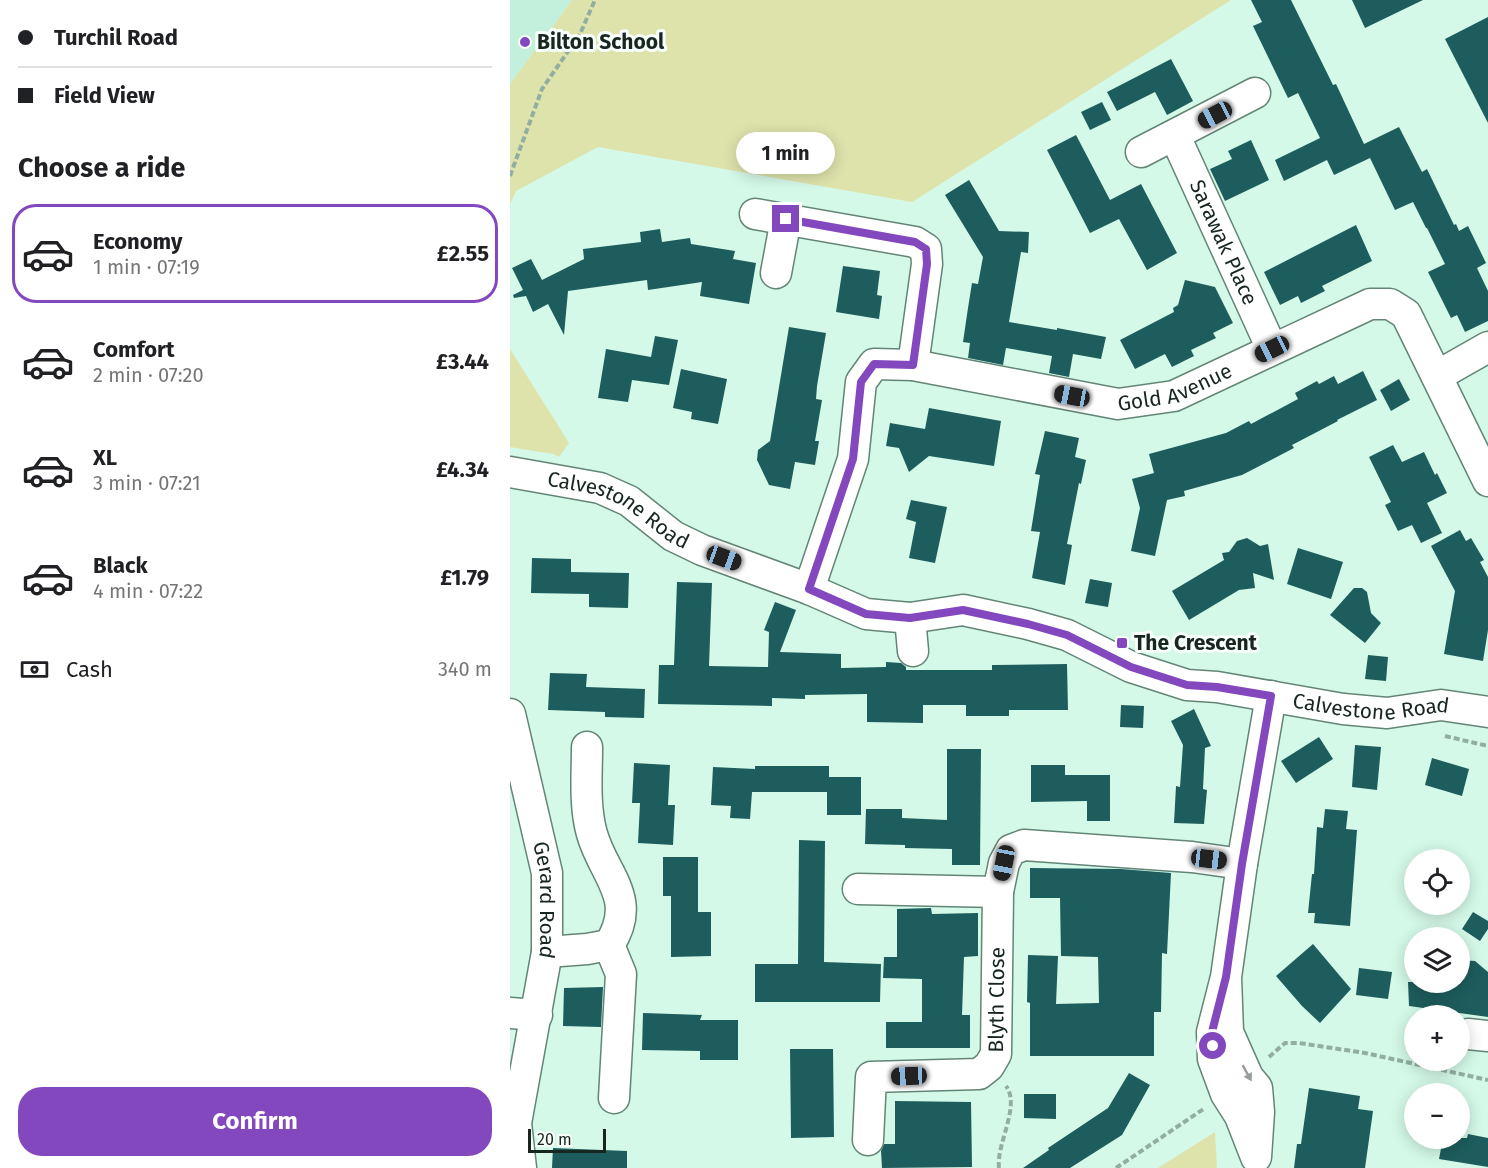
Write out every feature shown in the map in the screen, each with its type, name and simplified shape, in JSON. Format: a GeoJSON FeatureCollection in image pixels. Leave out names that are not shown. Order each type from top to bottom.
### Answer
{"type":"FeatureCollection","features":[{"type":"Feature","properties":{"kind":"street"},"geometry":{"type":"LineString","coordinates":[[1141,152],[1256,93]]}},
{"type":"Feature","properties":{"kind":"street","name":"Sarawak Place"},"geometry":{"type":"LineString","coordinates":[[1175,136],[1272,349]]}},
{"type":"Feature","properties":{"kind":"street"},"geometry":{"type":"LineString","coordinates":[[755,214],[915,242],[926,249],[927,264],[913,365]]}},
{"type":"Feature","properties":{"kind":"street"},"geometry":{"type":"LineString","coordinates":[[776,273],[786,219]]}},
{"type":"Feature","properties":{"kind":"street","name":"Gold Avenue"},"geometry":{"type":"LineString","coordinates":[[809,589],[853,459],[861,382],[874,364],[913,365],[1118,404],[1174,396],[1370,304],[1390,304],[1406,314],[1488,482]]}},
{"type":"Feature","properties":{"kind":"street"},"geometry":{"type":"LineString","coordinates":[[1437,375],[1488,347]]}},
{"type":"Feature","properties":{"kind":"street","name":"Calvestone Road"},"geometry":{"type":"LineString","coordinates":[[510,472],[600,488],[629,501],[673,536],[702,550],[809,589],[866,614],[910,618],[963,610],[1028,624],[1067,635],[1131,667],[1187,685],[1217,687],[1343,709],[1387,713],[1441,705],[1488,712]]}},
{"type":"Feature","properties":{"kind":"street"},"geometry":{"type":"LineString","coordinates":[[910,618],[913,651]]}},
{"type":"Feature","properties":{"kind":"street"},"geometry":{"type":"LineString","coordinates":[[1256,1163],[1259,1112],[1257,1088],[1237,1085],[1228,1032],[1226,977],[1242,864],[1271,696]]}},
{"type":"Feature","properties":{"kind":"street","name":"Gerard Road"},"geometry":{"type":"LineString","coordinates":[[510,714],[547,873],[547,952],[524,1014],[513,1134],[521,1168]]}},
{"type":"Feature","properties":{"kind":"street"},"geometry":{"type":"LineString","coordinates":[[547,952],[587,950],[609,945],[617,933],[621,919],[621,898],[592,836],[587,813],[587,747]]}},
{"type":"Feature","properties":{"kind":"street","name":"Blyth Close"},"geometry":{"type":"LineString","coordinates":[[868,1140],[871,1077],[979,1074],[989,1066],[996,1054],[998,892],[1004,863],[1011,850],[1024,845],[1192,857],[1242,864]]}},
{"type":"Feature","properties":{"kind":"street"},"geometry":{"type":"LineString","coordinates":[[858,889],[998,892]]}},
{"type":"Feature","properties":{"kind":"street"},"geometry":{"type":"LineString","coordinates":[[609,945],[621,974],[614,1098]]}},
{"type":"Feature","properties":{"kind":"path"},"geometry":{"type":"LineString","coordinates":[[510,176],[542,88],[580,34],[595,0]]}},
{"type":"Feature","properties":{"kind":"path"},"geometry":{"type":"LineString","coordinates":[[1116,1168],[1237,1085],[1285,1043],[1365,1053],[1488,1080]]}},
{"type":"Feature","properties":{"kind":"path"},"geometry":{"type":"LineString","coordinates":[[999,1168],[1001,1142],[1011,1101],[1009,1090],[1000,1078]]}},
{"type":"Feature","properties":{"kind":"shaded area","name":"Bilton School"},"geometry":{"type":"Polygon","coordinates":[[[510,0],[572,0],[510,84],[510,0]]]}},
{"type":"Feature","properties":{"kind":"shaded area"},"geometry":{"type":"Polygon","coordinates":[[[572,0],[1231,0],[912,202],[598,147],[516,191],[510,204],[510,84],[572,0]]]}},
{"type":"Feature","properties":{"kind":"shaded area"},"geometry":{"type":"Polygon","coordinates":[[[510,349],[569,443],[559,457],[510,447],[510,349]]]}},
{"type":"Feature","properties":{"kind":"shaded area"},"geometry":{"type":"Polygon","coordinates":[[[1215,1132],[1217,1168],[1158,1168],[1215,1132]]]}},
{"type":"Feature","properties":{"kind":"building"},"geometry":{"type":"Polygon","coordinates":[[[1251,0],[1291,0],[1333,85],[1336,84],[1364,144],[1399,127],[1422,172],[1427,169],[1454,225],[1456,224],[1459,231],[1468,226],[1486,263],[1477,268],[1488,291],[1488,321],[1465,332],[1457,315],[1451,318],[1428,272],[1445,264],[1427,228],[1413,202],[1395,210],[1370,158],[1334,175],[1327,160],[1284,181],[1275,160],[1320,138],[1298,93],[1288,98],[1253,26],[1262,22],[1251,0]]]}},
{"type":"Feature","properties":{"kind":"building"},"geometry":{"type":"Polygon","coordinates":[[[1352,0],[1423,0],[1365,28],[1352,0]]]}},
{"type":"Feature","properties":{"kind":"building"},"geometry":{"type":"Polygon","coordinates":[[[1488,17],[1488,123],[1445,39],[1488,17]]]}},
{"type":"Feature","properties":{"kind":"building"},"geometry":{"type":"Polygon","coordinates":[[[1171,59],[1193,101],[1167,115],[1155,92],[1117,111],[1107,92],[1171,59]]]}},
{"type":"Feature","properties":{"kind":"building"},"geometry":{"type":"Polygon","coordinates":[[[1102,102],[1111,120],[1090,130],[1081,112],[1102,102]]]}},
{"type":"Feature","properties":{"kind":"building"},"geometry":{"type":"Polygon","coordinates":[[[1076,135],[1110,200],[1141,184],[1177,253],[1147,270],[1119,219],[1090,233],[1047,150],[1076,135]]]}},
{"type":"Feature","properties":{"kind":"building"},"geometry":{"type":"Polygon","coordinates":[[[1251,140],[1269,180],[1225,201],[1210,169],[1232,159],[1228,151],[1251,140]]]}},
{"type":"Feature","properties":{"kind":"building"},"geometry":{"type":"Polygon","coordinates":[[[969,180],[999,231],[1029,232],[1028,253],[1021,252],[1009,322],[1106,337],[1101,359],[1073,354],[1069,377],[1049,373],[1052,356],[1006,348],[1003,365],[968,358],[970,343],[963,342],[968,308],[972,283],[978,284],[983,257],[945,195],[969,180]]]}},
{"type":"Feature","properties":{"kind":"building"},"geometry":{"type":"Polygon","coordinates":[[[1356,225],[1372,261],[1322,286],[1325,291],[1301,303],[1298,296],[1280,305],[1264,272],[1356,225]]]}},
{"type":"Feature","properties":{"kind":"building"},"geometry":{"type":"Polygon","coordinates":[[[660,229],[662,242],[690,238],[691,244],[735,251],[733,259],[756,263],[749,304],[700,296],[702,282],[648,290],[647,280],[568,291],[564,335],[548,304],[533,312],[526,296],[514,298],[513,295],[523,290],[512,268],[531,259],[542,280],[584,259],[583,249],[641,242],[640,232],[660,229]]]}},
{"type":"Feature","properties":{"kind":"building"},"geometry":{"type":"Polygon","coordinates":[[[843,266],[880,271],[877,295],[882,296],[879,319],[836,312],[843,266]]]}},
{"type":"Feature","properties":{"kind":"building"},"geometry":{"type":"Polygon","coordinates":[[[1185,280],[1215,287],[1233,323],[1213,333],[1216,338],[1191,350],[1194,356],[1172,367],[1165,354],[1135,369],[1120,340],[1174,312],[1173,308],[1178,305],[1185,280]]]}},
{"type":"Feature","properties":{"kind":"building"},"geometry":{"type":"Polygon","coordinates":[[[789,327],[826,333],[817,386],[816,399],[822,400],[815,441],[819,441],[815,465],[795,462],[790,489],[769,485],[757,460],[758,450],[770,441],[789,327]]]}},
{"type":"Feature","properties":{"kind":"building"},"geometry":{"type":"Polygon","coordinates":[[[655,336],[678,340],[669,385],[632,380],[628,402],[598,398],[606,349],[651,357],[655,336]]]}},
{"type":"Feature","properties":{"kind":"building"},"geometry":{"type":"Polygon","coordinates":[[[681,369],[727,379],[718,424],[691,419],[692,412],[673,408],[681,369]]]}},
{"type":"Feature","properties":{"kind":"building"},"geometry":{"type":"Polygon","coordinates":[[[1363,371],[1377,400],[1292,445],[1294,448],[1242,475],[1184,491],[1185,496],[1167,500],[1155,556],[1131,551],[1140,508],[1132,479],[1154,473],[1149,454],[1226,433],[1249,421],[1251,424],[1298,399],[1295,393],[1317,381],[1319,384],[1334,376],[1338,384],[1363,371]]]}},
{"type":"Feature","properties":{"kind":"building"},"geometry":{"type":"Polygon","coordinates":[[[1399,379],[1410,400],[1391,411],[1380,390],[1399,379]]]}},
{"type":"Feature","properties":{"kind":"building"},"geometry":{"type":"Polygon","coordinates":[[[929,408],[1001,421],[994,466],[929,456],[909,472],[899,448],[886,446],[890,423],[925,429],[929,408]]]}},
{"type":"Feature","properties":{"kind":"building"},"geometry":{"type":"Polygon","coordinates":[[[1045,431],[1079,438],[1075,457],[1086,460],[1067,544],[1072,545],[1065,585],[1032,578],[1040,532],[1031,531],[1040,475],[1035,474],[1045,431]]]}},
{"type":"Feature","properties":{"kind":"building"},"geometry":{"type":"Polygon","coordinates":[[[1393,445],[1402,462],[1424,452],[1447,493],[1427,503],[1442,533],[1421,543],[1412,525],[1398,531],[1385,505],[1391,502],[1369,457],[1393,445]]]}},
{"type":"Feature","properties":{"kind":"building"},"geometry":{"type":"Polygon","coordinates":[[[911,500],[947,507],[935,563],[909,558],[916,522],[906,519],[911,500]]]}},
{"type":"Feature","properties":{"kind":"building"},"geometry":{"type":"Polygon","coordinates":[[[1460,530],[1466,541],[1471,538],[1484,560],[1480,562],[1488,577],[1488,630],[1483,661],[1444,654],[1455,591],[1431,546],[1460,530]]]}},
{"type":"Feature","properties":{"kind":"building"},"geometry":{"type":"Polygon","coordinates":[[[1247,538],[1260,546],[1268,544],[1274,580],[1253,573],[1255,588],[1239,590],[1189,620],[1172,591],[1224,560],[1222,553],[1229,552],[1237,541],[1247,538]]]}},
{"type":"Feature","properties":{"kind":"building"},"geometry":{"type":"Polygon","coordinates":[[[1298,548],[1343,562],[1331,599],[1287,584],[1298,548]]]}},
{"type":"Feature","properties":{"kind":"building"},"geometry":{"type":"Polygon","coordinates":[[[532,558],[571,559],[571,572],[629,573],[628,608],[589,607],[589,594],[531,593],[532,558]]]}},
{"type":"Feature","properties":{"kind":"building"},"geometry":{"type":"Polygon","coordinates":[[[1090,579],[1112,583],[1108,607],[1085,603],[1090,579]]]}},
{"type":"Feature","properties":{"kind":"building"},"geometry":{"type":"Polygon","coordinates":[[[677,582],[712,583],[709,666],[768,667],[769,632],[764,630],[775,602],[796,610],[780,652],[841,654],[841,668],[886,667],[886,662],[901,663],[906,670],[992,670],[992,665],[1067,664],[1068,710],[1009,710],[1009,716],[966,716],[966,705],[923,705],[923,723],[867,722],[867,694],[805,695],[805,699],[772,698],[772,706],[658,704],[659,665],[674,665],[677,582]]]}},
{"type":"Feature","properties":{"kind":"building"},"geometry":{"type":"Polygon","coordinates":[[[1354,588],[1362,588],[1367,592],[1371,613],[1381,623],[1365,643],[1330,615],[1354,588]]]}},
{"type":"Feature","properties":{"kind":"building"},"geometry":{"type":"Polygon","coordinates":[[[1368,655],[1388,657],[1386,681],[1365,679],[1368,655]]]}},
{"type":"Feature","properties":{"kind":"building"},"geometry":{"type":"Polygon","coordinates":[[[550,673],[587,674],[586,687],[645,689],[644,718],[605,717],[605,712],[548,710],[550,673]]]}},
{"type":"Feature","properties":{"kind":"building"},"geometry":{"type":"Polygon","coordinates":[[[1121,705],[1144,706],[1143,728],[1120,727],[1121,705]]]}},
{"type":"Feature","properties":{"kind":"building"},"geometry":{"type":"Polygon","coordinates":[[[1194,709],[1211,746],[1205,748],[1203,789],[1207,790],[1204,824],[1174,823],[1176,786],[1180,787],[1183,745],[1171,721],[1194,709]]]}},
{"type":"Feature","properties":{"kind":"building"},"geometry":{"type":"Polygon","coordinates":[[[1319,737],[1333,759],[1296,783],[1281,761],[1319,737]]]}},
{"type":"Feature","properties":{"kind":"building"},"geometry":{"type":"Polygon","coordinates":[[[1355,745],[1381,747],[1377,790],[1352,787],[1355,745]]]}},
{"type":"Feature","properties":{"kind":"building"},"geometry":{"type":"Polygon","coordinates":[[[947,749],[981,749],[980,865],[952,865],[952,849],[865,844],[866,809],[902,809],[902,818],[947,820],[947,749]]]}},
{"type":"Feature","properties":{"kind":"building"},"geometry":{"type":"Polygon","coordinates":[[[1432,758],[1469,769],[1462,796],[1425,785],[1432,758]]]}},
{"type":"Feature","properties":{"kind":"building"},"geometry":{"type":"Polygon","coordinates":[[[634,763],[670,765],[668,805],[675,805],[673,845],[638,843],[640,803],[632,803],[634,763]]]}},
{"type":"Feature","properties":{"kind":"building"},"geometry":{"type":"Polygon","coordinates":[[[1031,765],[1065,765],[1065,775],[1110,775],[1110,821],[1087,821],[1087,801],[1031,802],[1031,765]]]}},
{"type":"Feature","properties":{"kind":"building"},"geometry":{"type":"Polygon","coordinates":[[[755,766],[829,766],[829,777],[861,777],[861,815],[827,815],[827,792],[752,792],[750,819],[730,818],[731,806],[711,805],[713,767],[755,769],[755,766]]]}},
{"type":"Feature","properties":{"kind":"building"},"geometry":{"type":"Polygon","coordinates":[[[1325,809],[1348,811],[1346,829],[1357,830],[1350,926],[1314,923],[1315,913],[1308,913],[1312,874],[1314,874],[1317,827],[1323,828],[1325,809]]]}},
{"type":"Feature","properties":{"kind":"building"},"geometry":{"type":"Polygon","coordinates":[[[799,840],[825,841],[824,962],[881,964],[880,1002],[755,1002],[755,964],[798,964],[799,840]]]}},
{"type":"Feature","properties":{"kind":"building"},"geometry":{"type":"Polygon","coordinates":[[[663,857],[698,857],[698,912],[711,912],[711,956],[671,957],[671,896],[663,896],[663,857]]]}},
{"type":"Feature","properties":{"kind":"building"},"geometry":{"type":"Polygon","coordinates":[[[1030,868],[1121,869],[1171,873],[1167,954],[1162,953],[1161,1012],[1154,1012],[1154,1056],[1030,1056],[1030,1003],[1027,1002],[1028,955],[1058,956],[1056,1004],[1099,1003],[1098,957],[1061,956],[1060,898],[1030,898],[1030,868]]]}},
{"type":"Feature","properties":{"kind":"building"},"geometry":{"type":"Polygon","coordinates":[[[931,908],[932,914],[978,913],[978,956],[964,957],[962,1015],[970,1015],[970,1048],[886,1048],[886,1022],[922,1022],[922,979],[883,978],[884,957],[897,957],[897,909],[931,908]]]}},
{"type":"Feature","properties":{"kind":"building"},"geometry":{"type":"Polygon","coordinates":[[[1473,912],[1488,921],[1488,929],[1480,941],[1470,934],[1470,927],[1463,927],[1473,912]]]}},
{"type":"Feature","properties":{"kind":"building"},"geometry":{"type":"Polygon","coordinates":[[[1313,944],[1351,989],[1320,1023],[1276,976],[1313,944]]]}},
{"type":"Feature","properties":{"kind":"building"},"geometry":{"type":"Polygon","coordinates":[[[1470,961],[1475,961],[1488,972],[1488,1017],[1470,1014],[1470,1005],[1409,1005],[1408,993],[1470,993],[1470,961]]]}},
{"type":"Feature","properties":{"kind":"building"},"geometry":{"type":"Polygon","coordinates":[[[1359,968],[1392,972],[1388,999],[1356,995],[1359,968]]]}},
{"type":"Feature","properties":{"kind":"building"},"geometry":{"type":"Polygon","coordinates":[[[603,987],[601,1027],[563,1026],[564,988],[603,987]]]}},
{"type":"Feature","properties":{"kind":"building"},"geometry":{"type":"Polygon","coordinates":[[[643,1013],[702,1015],[700,1020],[738,1020],[738,1060],[700,1060],[700,1051],[642,1050],[643,1013]]]}},
{"type":"Feature","properties":{"kind":"building"},"geometry":{"type":"Polygon","coordinates":[[[790,1049],[833,1049],[834,1137],[791,1138],[790,1049]]]}},
{"type":"Feature","properties":{"kind":"building"},"geometry":{"type":"Polygon","coordinates":[[[1129,1073],[1150,1085],[1122,1135],[1070,1168],[1023,1168],[1049,1150],[1048,1148],[1108,1108],[1129,1073]]]}},
{"type":"Feature","properties":{"kind":"building"},"geometry":{"type":"Polygon","coordinates":[[[1309,1088],[1360,1096],[1358,1109],[1373,1111],[1365,1168],[1294,1168],[1297,1144],[1301,1144],[1309,1088]]]}},
{"type":"Feature","properties":{"kind":"building"},"geometry":{"type":"Polygon","coordinates":[[[1024,1094],[1056,1094],[1056,1119],[1024,1118],[1024,1094]]]}},
{"type":"Feature","properties":{"kind":"building"},"geometry":{"type":"Polygon","coordinates":[[[895,1101],[971,1102],[972,1167],[882,1168],[881,1151],[884,1144],[895,1144],[895,1101]]]}},
{"type":"Feature","properties":{"kind":"building"},"geometry":{"type":"Polygon","coordinates":[[[1470,1134],[1488,1138],[1488,1167],[1439,1159],[1441,1149],[1470,1149],[1470,1134]]]}},
{"type":"Feature","properties":{"kind":"building"},"geometry":{"type":"Polygon","coordinates":[[[553,1148],[627,1151],[627,1168],[552,1168],[553,1148]]]}},
{"type":"Feature","properties":{"kind":"place","name":"Bilton School"},"geometry":{"type":"Point","coordinates":[525,42]}},
{"type":"Feature","properties":{"kind":"place","name":"The Crescent"},"geometry":{"type":"Point","coordinates":[1122,643]}},
{"type":"Feature","properties":{"kind":"route"},"geometry":{"type":"LineString","coordinates":[[786,219],[915,242],[926,249],[927,264],[913,365],[874,364],[861,382],[853,459],[809,589],[866,614],[910,618],[963,610],[1028,624],[1067,635],[1131,667],[1187,685],[1217,687],[1271,696],[1242,864],[1226,977],[1212,1032],[1213,1046]]}}]}
